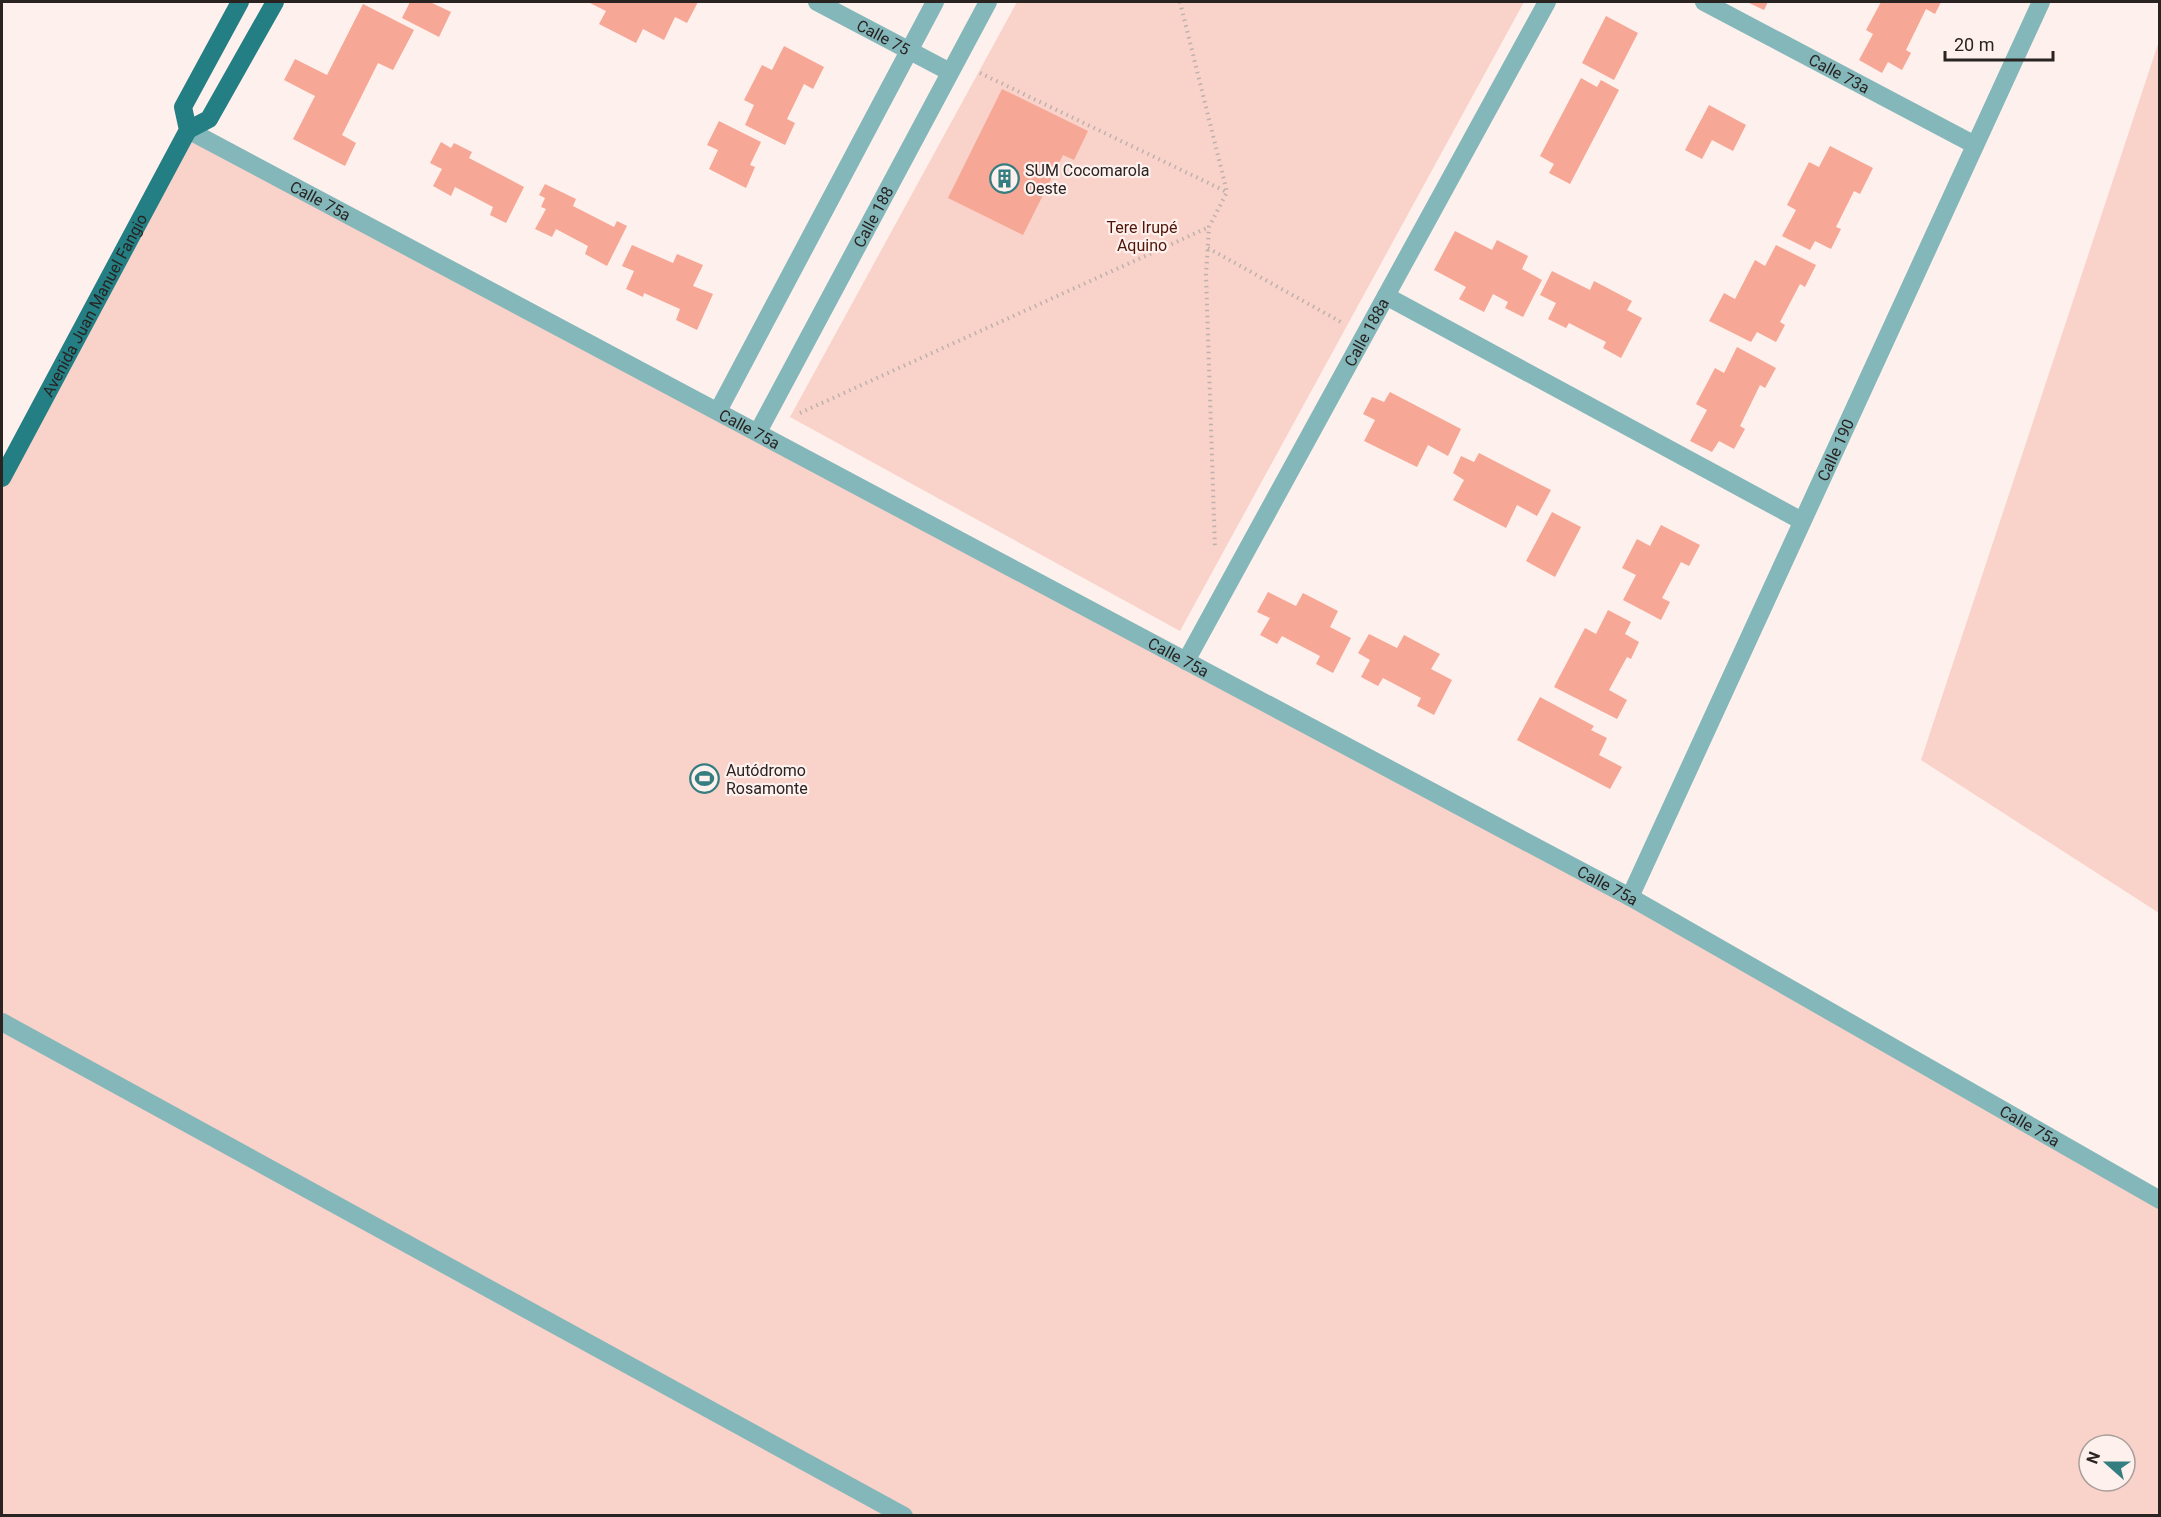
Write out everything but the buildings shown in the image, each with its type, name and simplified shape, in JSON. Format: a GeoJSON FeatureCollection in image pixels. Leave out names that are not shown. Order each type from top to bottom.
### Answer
{"type":"FeatureCollection","features":[{"type":"Feature","properties":{"kind":"main road"},"geometry":{"type":"LineString","coordinates":[[188,130],[183,107],[240,2]]}},
{"type":"Feature","properties":{"kind":"main road","name":"Avenida Juan Manuel Fangio"},"geometry":{"type":"LineString","coordinates":[[2,478],[188,130],[209,119],[275,2]]}},
{"type":"Feature","properties":{"kind":"street","name":"Calle 75"},"geometry":{"type":"LineString","coordinates":[[817,2],[950,72]]}},
{"type":"Feature","properties":{"kind":"street"},"geometry":{"type":"LineString","coordinates":[[718,411],[935,2]]}},
{"type":"Feature","properties":{"kind":"street","name":"Calle 188"},"geometry":{"type":"LineString","coordinates":[[758,432],[988,2]]}},
{"type":"Feature","properties":{"kind":"street","name":"Calle 188a"},"geometry":{"type":"LineString","coordinates":[[1186,662],[1547,2]]}},
{"type":"Feature","properties":{"kind":"street","name":"Calle 73a"},"geometry":{"type":"LineString","coordinates":[[1704,2],[1975,145]]}},
{"type":"Feature","properties":{"kind":"street","name":"Calle 190"},"geometry":{"type":"LineString","coordinates":[[1630,897],[2042,2]]}},
{"type":"Feature","properties":{"kind":"street","name":"Calle 75a"},"geometry":{"type":"LineString","coordinates":[[188,130],[1630,897],[2160,1200]]}},
{"type":"Feature","properties":{"kind":"street"},"geometry":{"type":"LineString","coordinates":[[1386,296],[1802,521]]}},
{"type":"Feature","properties":{"kind":"street"},"geometry":{"type":"LineString","coordinates":[[2,1022],[904,1515]]}},
{"type":"Feature","properties":{"kind":"path"},"geometry":{"type":"LineString","coordinates":[[1180,2],[1227,192],[1209,227],[1206,275],[1215,559]]}},
{"type":"Feature","properties":{"kind":"path"},"geometry":{"type":"LineString","coordinates":[[950,72],[972,69],[1227,192]]}},
{"type":"Feature","properties":{"kind":"path"},"geometry":{"type":"LineString","coordinates":[[758,432],[1209,227]]}},
{"type":"Feature","properties":{"kind":"path"},"geometry":{"type":"LineString","coordinates":[[1208,248],[1365,335]]}},
{"type":"Feature","properties":{"kind":"green space","name":"Tere Irupé Aquino"},"geometry":{"type":"Polygon","coordinates":[[[1017,2],[1524,2],[1180,631],[790,417],[1017,2]]]}},
{"type":"Feature","properties":{"kind":"green space"},"geometry":{"type":"Polygon","coordinates":[[[2159,41],[2160,913],[1921,760],[2159,41]]]}},
{"type":"Feature","properties":{"kind":"green space","name":"Autódromo Rosamonte"},"geometry":{"type":"Polygon","coordinates":[[[188,130],[2159,1191],[2159,1515],[2,1516],[2,478],[188,130]]]}},
{"type":"Feature","properties":{"kind":"place","name":"SUM Cocomarola Oeste"},"geometry":{"type":"Point","coordinates":[1004,179]}},
{"type":"Feature","properties":{"kind":"place","name":"Autódromo Rosamonte"},"geometry":{"type":"Point","coordinates":[705,779]}}]}
